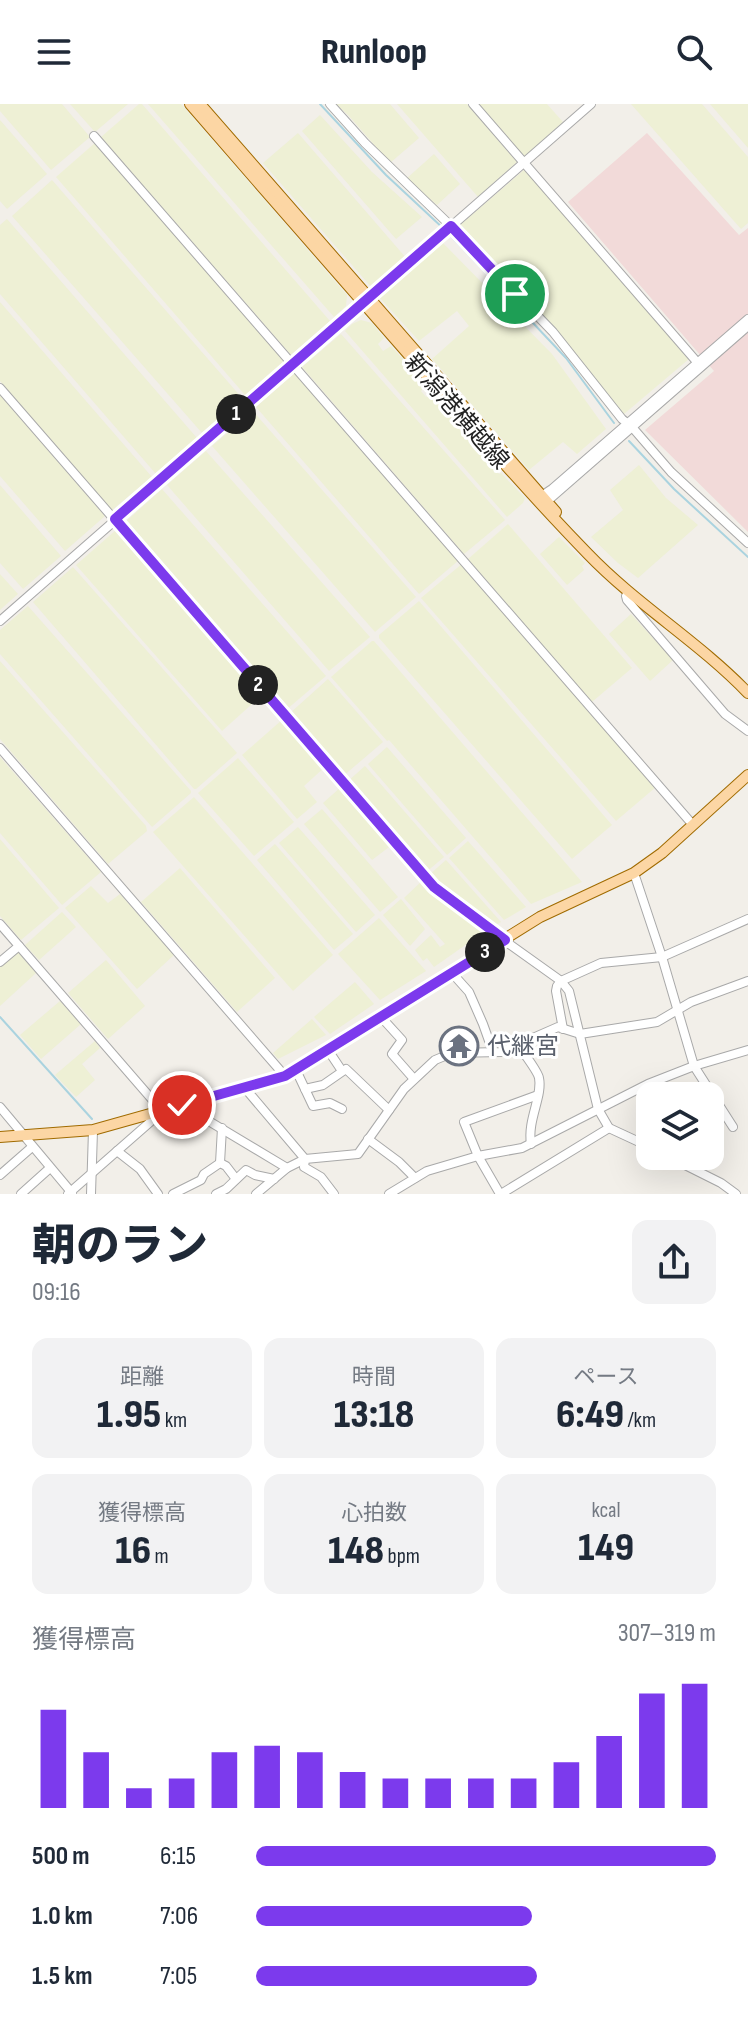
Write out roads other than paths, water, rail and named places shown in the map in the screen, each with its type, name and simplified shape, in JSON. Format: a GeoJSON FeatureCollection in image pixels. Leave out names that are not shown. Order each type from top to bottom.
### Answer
{"type":"FeatureCollection","features":[{"type":"Feature","properties":{"kind":"main road","name":"新潟港横越線"},"geometry":{"type":"LineString","coordinates":[[190,104],[591,557],[628,591],[695,643],[748,693]]}},
{"type":"Feature","properties":{"kind":"main road","name":"新潟港横越線"},"geometry":{"type":"LineString","coordinates":[[200,104],[366,301]]}},
{"type":"Feature","properties":{"kind":"main road","name":"新潟港横越線"},"geometry":{"type":"LineString","coordinates":[[542,501],[631,586],[700,639],[748,684]]}},
{"type":"Feature","properties":{"kind":"main road"},"geometry":{"type":"LineString","coordinates":[[0,1137],[93,1130],[285,1076],[540,917],[634,873],[662,853],[748,775]]}},
{"type":"Feature","properties":{"kind":"street"},"geometry":{"type":"LineString","coordinates":[[330,104],[553,332],[671,472],[748,543]]}},
{"type":"Feature","properties":{"kind":"street"},"geometry":{"type":"LineString","coordinates":[[473,104],[697,362]]}},
{"type":"Feature","properties":{"kind":"street"},"geometry":{"type":"LineString","coordinates":[[0,621],[591,104]]}},
{"type":"Feature","properties":{"kind":"street"},"geometry":{"type":"LineString","coordinates":[[94,136],[693,825]]}},
{"type":"Feature","properties":{"kind":"street"},"geometry":{"type":"LineString","coordinates":[[630,425],[748,319]]}},
{"type":"Feature","properties":{"kind":"street"},"geometry":{"type":"LineString","coordinates":[[542,501],[748,326]]}},
{"type":"Feature","properties":{"kind":"street"},"geometry":{"type":"LineString","coordinates":[[0,388],[434,887],[561,981],[569,991],[598,1109],[609,1128],[636,1141]]}},
{"type":"Feature","properties":{"kind":"street"},"geometry":{"type":"LineString","coordinates":[[628,591],[627,600],[725,714],[748,731]]}},
{"type":"Feature","properties":{"kind":"street"},"geometry":{"type":"LineString","coordinates":[[0,748],[285,1076]]}},
{"type":"Feature","properties":{"kind":"street"},"geometry":{"type":"LineString","coordinates":[[634,873],[694,1066],[733,1127]]}},
{"type":"Feature","properties":{"kind":"street"},"geometry":{"type":"LineString","coordinates":[[563,1029],[556,991],[561,981],[601,963],[662,957],[748,919]]}},
{"type":"Feature","properties":{"kind":"street"},"geometry":{"type":"LineString","coordinates":[[0,924],[159,1111],[70,1193],[0,1107]]}},
{"type":"Feature","properties":{"kind":"street"},"geometry":{"type":"LineString","coordinates":[[0,962],[19,946]]}},
{"type":"Feature","properties":{"kind":"street"},"geometry":{"type":"LineString","coordinates":[[452,973],[469,992],[493,1052]]}},
{"type":"Feature","properties":{"kind":"street"},"geometry":{"type":"LineString","coordinates":[[257,1194],[287,1168],[305,1159],[358,1154],[404,1089],[435,1060],[452,1053],[501,1052],[558,1027],[580,1034],[657,1022],[691,1002],[748,981]]}},
{"type":"Feature","properties":{"kind":"street"},"geometry":{"type":"LineString","coordinates":[[381,1017],[402,1040],[392,1054],[414,1079]]}},
{"type":"Feature","properties":{"kind":"street"},"geometry":{"type":"LineString","coordinates":[[518,1044],[539,1074],[540,1088],[530,1131],[531,1144]]}},
{"type":"Feature","properties":{"kind":"street"},"geometry":{"type":"LineString","coordinates":[[328,1050],[342,1071]]}},
{"type":"Feature","properties":{"kind":"street"},"geometry":{"type":"LineString","coordinates":[[389,1194],[427,1171],[478,1156],[522,1148],[648,1084],[748,1050]]}},
{"type":"Feature","properties":{"kind":"street"},"geometry":{"type":"LineString","coordinates":[[305,1089],[323,1085],[346,1069],[389,1110]]}},
{"type":"Feature","properties":{"kind":"street"},"geometry":{"type":"LineString","coordinates":[[296,1070],[313,1106],[330,1103],[342,1109]]}},
{"type":"Feature","properties":{"kind":"street"},"geometry":{"type":"LineString","coordinates":[[244,1087],[305,1159],[304,1167],[321,1177],[334,1194]]}},
{"type":"Feature","properties":{"kind":"street"},"geometry":{"type":"LineString","coordinates":[[538,1095],[464,1122],[478,1156],[500,1194],[609,1128]]}},
{"type":"Feature","properties":{"kind":"street"},"geometry":{"type":"LineString","coordinates":[[182,1105],[287,1168]]}},
{"type":"Feature","properties":{"kind":"street"},"geometry":{"type":"LineString","coordinates":[[220,1163],[222,1128]]}},
{"type":"Feature","properties":{"kind":"street"},"geometry":{"type":"LineString","coordinates":[[91,1194],[93,1130]]}},
{"type":"Feature","properties":{"kind":"street"},"geometry":{"type":"LineString","coordinates":[[368,1139],[415,1178]]}},
{"type":"Feature","properties":{"kind":"street"},"geometry":{"type":"LineString","coordinates":[[0,1175],[32,1147]]}},
{"type":"Feature","properties":{"kind":"street"},"geometry":{"type":"LineString","coordinates":[[117,1151],[140,1169],[158,1194]]}},
{"type":"Feature","properties":{"kind":"street"},"geometry":{"type":"LineString","coordinates":[[220,1163],[236,1179]]}},
{"type":"Feature","properties":{"kind":"street"},"geometry":{"type":"LineString","coordinates":[[173,1194],[201,1180],[204,1174],[220,1163]]}},
{"type":"Feature","properties":{"kind":"street"},"geometry":{"type":"LineString","coordinates":[[21,1194],[50,1168]]}},
{"type":"Feature","properties":{"kind":"street"},"geometry":{"type":"LineString","coordinates":[[216,1194],[246,1170],[274,1179]]}},
{"type":"Feature","properties":{"kind":"street"},"geometry":{"type":"LineString","coordinates":[[695,1170],[736,1194]]}},
{"type":"Feature","properties":{"kind":"waterway"},"geometry":{"type":"LineString","coordinates":[[320,104],[386,175],[445,230]]}},
{"type":"Feature","properties":{"kind":"waterway"},"geometry":{"type":"LineString","coordinates":[[449,234],[566,358],[614,423]]}},
{"type":"Feature","properties":{"kind":"waterway"},"geometry":{"type":"LineString","coordinates":[[629,441],[674,489],[748,557]]}},
{"type":"Feature","properties":{"kind":"waterway"},"geometry":{"type":"LineString","coordinates":[[0,1017],[92,1119]]}},
{"type":"Feature","properties":{"kind":"place","name":"代継宮"},"geometry":{"type":"Point","coordinates":[459,1046]}}]}
